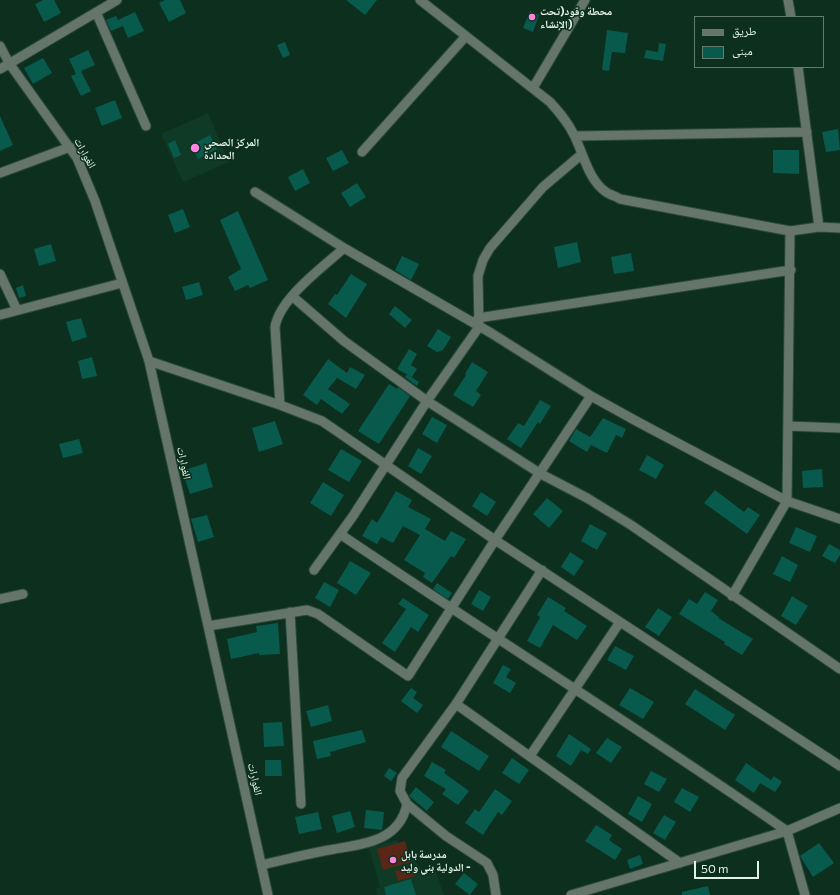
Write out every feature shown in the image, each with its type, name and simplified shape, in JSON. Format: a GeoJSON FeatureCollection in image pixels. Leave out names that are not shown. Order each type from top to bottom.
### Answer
{"type":"FeatureCollection","features":[{"type":"Feature","properties":{"kind":"street"},"geometry":{"type":"LineString","coordinates":[[0,69],[116,0]]}},
{"type":"Feature","properties":{"kind":"street"},"geometry":{"type":"LineString","coordinates":[[420,0],[533,88],[564,117],[575,136],[582,154],[595,179],[605,191],[620,199],[790,231],[819,227],[840,228]]}},
{"type":"Feature","properties":{"kind":"street"},"geometry":{"type":"LineString","coordinates":[[533,88],[585,0]]}},
{"type":"Feature","properties":{"kind":"street"},"geometry":{"type":"LineString","coordinates":[[788,0],[791,16]]}},
{"type":"Feature","properties":{"kind":"street"},"geometry":{"type":"LineString","coordinates":[[96,12],[146,126]]}},
{"type":"Feature","properties":{"kind":"street"},"geometry":{"type":"LineString","coordinates":[[362,152],[466,36]]}},
{"type":"Feature","properties":{"kind":"street","name":"الغوارات"},"geometry":{"type":"LineString","coordinates":[[0,46],[9,63],[70,147],[95,201],[149,361],[268,895]]}},
{"type":"Feature","properties":{"kind":"street"},"geometry":{"type":"LineString","coordinates":[[798,68],[819,227]]}},
{"type":"Feature","properties":{"kind":"street"},"geometry":{"type":"LineString","coordinates":[[575,136],[807,132]]}},
{"type":"Feature","properties":{"kind":"street"},"geometry":{"type":"LineString","coordinates":[[0,173],[70,147]]}},
{"type":"Feature","properties":{"kind":"street"},"geometry":{"type":"LineString","coordinates":[[314,570],[385,466],[478,322],[478,276],[483,260],[490,248],[543,187],[582,154]]}},
{"type":"Feature","properties":{"kind":"street"},"geometry":{"type":"LineString","coordinates":[[256,192],[344,248],[478,322],[591,396],[787,502],[840,519]]}},
{"type":"Feature","properties":{"kind":"street"},"geometry":{"type":"LineString","coordinates":[[732,596],[787,502],[791,270],[790,231]]}},
{"type":"Feature","properties":{"kind":"street"},"geometry":{"type":"LineString","coordinates":[[280,405],[275,327],[281,308],[344,248]]}},
{"type":"Feature","properties":{"kind":"street"},"geometry":{"type":"LineString","coordinates":[[478,322],[791,270]]}},
{"type":"Feature","properties":{"kind":"street"},"geometry":{"type":"LineString","coordinates":[[0,274],[17,310]]}},
{"type":"Feature","properties":{"kind":"street"},"geometry":{"type":"LineString","coordinates":[[0,315],[122,283]]}},
{"type":"Feature","properties":{"kind":"street"},"geometry":{"type":"LineString","coordinates":[[292,296],[344,341],[427,401],[541,474],[587,498],[631,525],[840,669]]}},
{"type":"Feature","properties":{"kind":"street"},"geometry":{"type":"LineString","coordinates":[[149,361],[280,405],[322,421],[385,466],[495,540],[840,766]]}},
{"type":"Feature","properties":{"kind":"street"},"geometry":{"type":"LineString","coordinates":[[208,626],[307,610],[318,614],[408,676],[495,540],[541,474],[591,396]]}},
{"type":"Feature","properties":{"kind":"street"},"geometry":{"type":"LineString","coordinates":[[788,426],[840,428]]}},
{"type":"Feature","properties":{"kind":"street"},"geometry":{"type":"LineString","coordinates":[[340,534],[451,609],[671,751],[787,831],[805,895]]}},
{"type":"Feature","properties":{"kind":"street"},"geometry":{"type":"LineString","coordinates":[[496,895],[493,875],[487,863],[446,836],[407,804],[400,791],[402,778],[456,704],[542,570]]}},
{"type":"Feature","properties":{"kind":"street"},"geometry":{"type":"LineString","coordinates":[[0,599],[23,594]]}},
{"type":"Feature","properties":{"kind":"street"},"geometry":{"type":"LineString","coordinates":[[290,612],[301,804]]}},
{"type":"Feature","properties":{"kind":"street"},"geometry":{"type":"LineString","coordinates":[[530,756],[620,622]]}},
{"type":"Feature","properties":{"kind":"street"},"geometry":{"type":"LineString","coordinates":[[456,704],[680,863]]}},
{"type":"Feature","properties":{"kind":"street"},"geometry":{"type":"LineString","coordinates":[[262,865],[347,848],[383,837],[394,829],[404,816],[407,804]]}},
{"type":"Feature","properties":{"kind":"street"},"geometry":{"type":"LineString","coordinates":[[571,895],[787,831],[840,808]]}},
{"type":"Feature","properties":{"kind":"shaded area","name":"المركز الصحي الحدادة"},"geometry":{"type":"Polygon","coordinates":[[[208,113],[229,162],[183,182],[161,134],[208,113]]]}},
{"type":"Feature","properties":{"kind":"shaded area","name":"مدرسة بابل الدولية بني وليد -"},"geometry":{"type":"Polygon","coordinates":[[[396,840],[426,874],[436,872],[444,895],[377,895],[376,888],[380,887],[369,848],[396,840]]]}},
{"type":"Feature","properties":{"kind":"shaded area"},"geometry":{"type":"Polygon","coordinates":[[[405,841],[411,862],[383,870],[377,849],[405,841]]]}},
{"type":"Feature","properties":{"kind":"shaded area"},"geometry":{"type":"Polygon","coordinates":[[[413,867],[415,876],[398,881],[395,871],[413,867]]]}},
{"type":"Feature","properties":{"kind":"building"},"geometry":{"type":"Polygon","coordinates":[[[43,0],[54,0],[61,13],[44,22],[35,4],[43,0]]]}},
{"type":"Feature","properties":{"kind":"building"},"geometry":{"type":"Polygon","coordinates":[[[165,0],[180,0],[186,13],[169,22],[159,3],[165,0]]]}},
{"type":"Feature","properties":{"kind":"building"},"geometry":{"type":"Polygon","coordinates":[[[346,0],[377,0],[365,15],[346,0]]]}},
{"type":"Feature","properties":{"kind":"building"},"geometry":{"type":"Polygon","coordinates":[[[530,11],[539,15],[533,32],[523,28],[530,11]]]}},
{"type":"Feature","properties":{"kind":"building"},"geometry":{"type":"Polygon","coordinates":[[[135,12],[144,31],[128,38],[123,26],[111,31],[106,20],[116,16],[118,20],[135,12]]]}},
{"type":"Feature","properties":{"kind":"building"},"geometry":{"type":"Polygon","coordinates":[[[607,30],[628,33],[625,53],[612,52],[609,71],[602,70],[607,30]]]}},
{"type":"Feature","properties":{"kind":"building"},"geometry":{"type":"Polygon","coordinates":[[[285,42],[290,55],[283,58],[277,45],[285,42]]]}},
{"type":"Feature","properties":{"kind":"building"},"geometry":{"type":"Polygon","coordinates":[[[659,43],[666,44],[663,61],[644,58],[646,50],[658,52],[659,43]]]}},
{"type":"Feature","properties":{"kind":"building"},"geometry":{"type":"Polygon","coordinates":[[[88,50],[95,65],[81,71],[91,91],[81,96],[71,76],[76,74],[69,59],[88,50]]]}},
{"type":"Feature","properties":{"kind":"building"},"geometry":{"type":"Polygon","coordinates":[[[43,58],[52,73],[33,84],[24,68],[43,58]]]}},
{"type":"Feature","properties":{"kind":"building"},"geometry":{"type":"Polygon","coordinates":[[[115,100],[122,118],[102,126],[95,108],[115,100]]]}},
{"type":"Feature","properties":{"kind":"building"},"geometry":{"type":"Polygon","coordinates":[[[0,116],[13,145],[0,151],[0,116]]]}},
{"type":"Feature","properties":{"kind":"building"},"geometry":{"type":"Polygon","coordinates":[[[838,129],[840,150],[826,152],[822,132],[838,129]]]}},
{"type":"Feature","properties":{"kind":"building"},"geometry":{"type":"Polygon","coordinates":[[[210,135],[217,149],[198,159],[191,145],[210,135]]]}},
{"type":"Feature","properties":{"kind":"building"},"geometry":{"type":"Polygon","coordinates":[[[175,140],[181,155],[174,158],[168,144],[175,140]]]}},
{"type":"Feature","properties":{"kind":"building"},"geometry":{"type":"Polygon","coordinates":[[[342,150],[349,163],[333,171],[326,158],[342,150]]]}},
{"type":"Feature","properties":{"kind":"building"},"geometry":{"type":"Polygon","coordinates":[[[773,150],[799,150],[799,174],[773,173],[773,150]]]}},
{"type":"Feature","properties":{"kind":"building"},"geometry":{"type":"Polygon","coordinates":[[[303,169],[310,183],[295,191],[288,177],[303,169]]]}},
{"type":"Feature","properties":{"kind":"building"},"geometry":{"type":"Polygon","coordinates":[[[357,183],[366,197],[350,207],[341,193],[357,183]]]}},
{"type":"Feature","properties":{"kind":"building"},"geometry":{"type":"Polygon","coordinates":[[[183,209],[190,227],[175,233],[168,215],[183,209]]]}},
{"type":"Feature","properties":{"kind":"building"},"geometry":{"type":"Polygon","coordinates":[[[238,211],[268,280],[250,288],[248,285],[235,291],[228,277],[241,269],[220,220],[238,211]]]}},
{"type":"Feature","properties":{"kind":"building"},"geometry":{"type":"Polygon","coordinates":[[[577,242],[581,262],[558,268],[554,247],[577,242]]]}},
{"type":"Feature","properties":{"kind":"building"},"geometry":{"type":"Polygon","coordinates":[[[51,244],[56,261],[39,266],[34,249],[51,244]]]}},
{"type":"Feature","properties":{"kind":"building"},"geometry":{"type":"Polygon","coordinates":[[[631,253],[634,271],[614,274],[611,257],[631,253]]]}},
{"type":"Feature","properties":{"kind":"building"},"geometry":{"type":"Polygon","coordinates":[[[402,256],[419,264],[411,280],[395,270],[402,256]]]}},
{"type":"Feature","properties":{"kind":"building"},"geometry":{"type":"Polygon","coordinates":[[[351,274],[367,284],[346,318],[328,304],[335,294],[337,295],[351,274]]]}},
{"type":"Feature","properties":{"kind":"building"},"geometry":{"type":"Polygon","coordinates":[[[199,282],[203,295],[186,300],[182,287],[199,282]]]}},
{"type":"Feature","properties":{"kind":"building"},"geometry":{"type":"Polygon","coordinates":[[[23,285],[26,296],[19,298],[16,288],[23,285]]]}},
{"type":"Feature","properties":{"kind":"building"},"geometry":{"type":"Polygon","coordinates":[[[395,306],[412,320],[405,328],[389,314],[395,306]]]}},
{"type":"Feature","properties":{"kind":"building"},"geometry":{"type":"Polygon","coordinates":[[[81,318],[87,337],[72,342],[66,322],[81,318]]]}},
{"type":"Feature","properties":{"kind":"building"},"geometry":{"type":"Polygon","coordinates":[[[438,329],[451,337],[443,350],[437,352],[427,346],[438,329]]]}},
{"type":"Feature","properties":{"kind":"building"},"geometry":{"type":"Polygon","coordinates":[[[409,349],[417,354],[411,365],[417,369],[412,377],[397,369],[409,349]]]}},
{"type":"Feature","properties":{"kind":"building"},"geometry":{"type":"Polygon","coordinates":[[[92,357],[97,376],[82,379],[78,361],[92,357]]]}},
{"type":"Feature","properties":{"kind":"building"},"geometry":{"type":"Polygon","coordinates":[[[328,359],[347,373],[350,367],[365,375],[356,389],[337,378],[328,389],[350,404],[342,414],[321,399],[317,405],[303,395],[328,359]]]}},
{"type":"Feature","properties":{"kind":"building"},"geometry":{"type":"Polygon","coordinates":[[[472,362],[488,372],[476,391],[481,395],[473,407],[453,395],[466,375],[465,374],[472,362]]]}},
{"type":"Feature","properties":{"kind":"building"},"geometry":{"type":"Polygon","coordinates":[[[407,374],[419,382],[417,386],[405,377],[407,374]]]}},
{"type":"Feature","properties":{"kind":"building"},"geometry":{"type":"Polygon","coordinates":[[[389,384],[397,389],[398,387],[410,396],[379,444],[358,431],[389,384]]]}},
{"type":"Feature","properties":{"kind":"building"},"geometry":{"type":"Polygon","coordinates":[[[540,400],[551,406],[540,424],[538,422],[521,448],[507,439],[518,423],[524,426],[540,400]]]}},
{"type":"Feature","properties":{"kind":"building"},"geometry":{"type":"Polygon","coordinates":[[[432,417],[447,425],[437,443],[422,434],[432,417]]]}},
{"type":"Feature","properties":{"kind":"building"},"geometry":{"type":"Polygon","coordinates":[[[603,418],[626,429],[622,438],[616,435],[607,453],[591,445],[587,452],[569,441],[576,429],[590,437],[603,418]]]}},
{"type":"Feature","properties":{"kind":"building"},"geometry":{"type":"Polygon","coordinates":[[[275,421],[283,444],[259,452],[252,428],[275,421]]]}},
{"type":"Feature","properties":{"kind":"building"},"geometry":{"type":"Polygon","coordinates":[[[79,439],[83,453],[63,458],[59,444],[79,439]]]}},
{"type":"Feature","properties":{"kind":"building"},"geometry":{"type":"Polygon","coordinates":[[[418,448],[432,456],[421,474],[408,466],[418,448]]]}},
{"type":"Feature","properties":{"kind":"building"},"geometry":{"type":"Polygon","coordinates":[[[341,449],[362,461],[349,482],[328,470],[341,449]]]}},
{"type":"Feature","properties":{"kind":"building"},"geometry":{"type":"Polygon","coordinates":[[[647,455],[664,465],[656,479],[639,470],[647,455]]]}},
{"type":"Feature","properties":{"kind":"building"},"geometry":{"type":"Polygon","coordinates":[[[206,463],[213,487],[190,494],[182,471],[206,463]]]}},
{"type":"Feature","properties":{"kind":"building"},"geometry":{"type":"Polygon","coordinates":[[[822,469],[823,487],[803,488],[802,471],[822,469]]]}},
{"type":"Feature","properties":{"kind":"building"},"geometry":{"type":"Polygon","coordinates":[[[323,482],[344,495],[331,516],[310,503],[323,482]]]}},
{"type":"Feature","properties":{"kind":"building"},"geometry":{"type":"Polygon","coordinates":[[[715,490],[744,512],[748,507],[760,515],[747,534],[704,503],[715,490]]]}},
{"type":"Feature","properties":{"kind":"building"},"geometry":{"type":"Polygon","coordinates":[[[396,491],[412,500],[408,507],[431,519],[425,529],[445,541],[451,531],[466,539],[454,558],[451,556],[432,583],[423,577],[425,573],[404,560],[420,535],[403,526],[393,543],[381,537],[377,544],[362,536],[372,519],[377,523],[396,491]]]}},
{"type":"Feature","properties":{"kind":"building"},"geometry":{"type":"Polygon","coordinates":[[[481,492],[496,502],[487,516],[472,506],[481,492]]]}},
{"type":"Feature","properties":{"kind":"building"},"geometry":{"type":"Polygon","coordinates":[[[547,498],[563,511],[549,528],[533,514],[547,498]]]}},
{"type":"Feature","properties":{"kind":"building"},"geometry":{"type":"Polygon","coordinates":[[[207,515],[214,537],[198,542],[191,519],[207,515]]]}},
{"type":"Feature","properties":{"kind":"building"},"geometry":{"type":"Polygon","coordinates":[[[590,524],[607,533],[597,550],[581,541],[590,524]]]}},
{"type":"Feature","properties":{"kind":"building"},"geometry":{"type":"Polygon","coordinates":[[[796,527],[817,536],[810,552],[789,543],[796,527]]]}},
{"type":"Feature","properties":{"kind":"building"},"geometry":{"type":"Polygon","coordinates":[[[829,544],[840,550],[840,555],[835,563],[822,556],[829,544]]]}},
{"type":"Feature","properties":{"kind":"building"},"geometry":{"type":"Polygon","coordinates":[[[570,552],[584,561],[574,576],[561,567],[570,552]]]}},
{"type":"Feature","properties":{"kind":"building"},"geometry":{"type":"Polygon","coordinates":[[[782,556],[798,565],[790,582],[773,574],[782,556]]]}},
{"type":"Feature","properties":{"kind":"building"},"geometry":{"type":"Polygon","coordinates":[[[350,561],[371,573],[356,595],[337,583],[350,561]]]}},
{"type":"Feature","properties":{"kind":"building"},"geometry":{"type":"Polygon","coordinates":[[[324,582],[339,590],[330,607],[315,598],[324,582]]]}},
{"type":"Feature","properties":{"kind":"building"},"geometry":{"type":"Polygon","coordinates":[[[437,583],[452,593],[448,599],[433,589],[437,583]]]}},
{"type":"Feature","properties":{"kind":"building"},"geometry":{"type":"Polygon","coordinates":[[[479,590],[491,597],[483,611],[471,604],[479,590]]]}},
{"type":"Feature","properties":{"kind":"building"},"geometry":{"type":"Polygon","coordinates":[[[705,592],[718,600],[711,611],[719,617],[718,618],[753,639],[742,655],[724,644],[725,642],[679,614],[689,599],[697,604],[705,592]]]}},
{"type":"Feature","properties":{"kind":"building"},"geometry":{"type":"Polygon","coordinates":[[[792,596],[808,606],[796,625],[781,616],[792,596]]]}},
{"type":"Feature","properties":{"kind":"building"},"geometry":{"type":"Polygon","coordinates":[[[548,597],[566,608],[564,611],[587,626],[577,640],[553,625],[540,648],[527,641],[540,617],[537,615],[548,597]]]}},
{"type":"Feature","properties":{"kind":"building"},"geometry":{"type":"Polygon","coordinates":[[[403,598],[429,615],[418,632],[411,627],[395,652],[382,643],[406,609],[398,604],[403,598]]]}},
{"type":"Feature","properties":{"kind":"building"},"geometry":{"type":"Polygon","coordinates":[[[658,608],[672,617],[659,636],[645,627],[658,608]]]}},
{"type":"Feature","properties":{"kind":"building"},"geometry":{"type":"Polygon","coordinates":[[[278,623],[280,654],[259,655],[259,653],[231,659],[227,639],[257,632],[256,626],[278,623]]]}},
{"type":"Feature","properties":{"kind":"building"},"geometry":{"type":"Polygon","coordinates":[[[615,646],[634,656],[626,670],[607,660],[615,646]]]}},
{"type":"Feature","properties":{"kind":"building"},"geometry":{"type":"Polygon","coordinates":[[[503,665],[511,669],[506,677],[516,683],[510,693],[493,683],[503,665]]]}},
{"type":"Feature","properties":{"kind":"building"},"geometry":{"type":"Polygon","coordinates":[[[411,688],[417,692],[413,698],[423,705],[417,713],[401,701],[411,688]]]}},
{"type":"Feature","properties":{"kind":"building"},"geometry":{"type":"Polygon","coordinates":[[[630,688],[654,702],[643,719],[619,705],[630,688]]]}},
{"type":"Feature","properties":{"kind":"building"},"geometry":{"type":"Polygon","coordinates":[[[695,689],[735,715],[725,730],[685,704],[695,689]]]}},
{"type":"Feature","properties":{"kind":"building"},"geometry":{"type":"Polygon","coordinates":[[[328,705],[332,721],[311,727],[306,711],[328,705]]]}},
{"type":"Feature","properties":{"kind":"building"},"geometry":{"type":"Polygon","coordinates":[[[282,722],[284,746],[264,747],[263,723],[282,722]]]}},
{"type":"Feature","properties":{"kind":"building"},"geometry":{"type":"Polygon","coordinates":[[[362,730],[366,742],[330,752],[331,756],[317,759],[313,741],[362,730]]]}},
{"type":"Feature","properties":{"kind":"building"},"geometry":{"type":"Polygon","coordinates":[[[451,731],[489,756],[479,771],[441,747],[451,731]]]}},
{"type":"Feature","properties":{"kind":"building"},"geometry":{"type":"Polygon","coordinates":[[[569,734],[591,749],[588,754],[581,750],[571,766],[556,756],[569,734]]]}},
{"type":"Feature","properties":{"kind":"building"},"geometry":{"type":"Polygon","coordinates":[[[607,738],[622,747],[611,763],[596,753],[607,738]]]}},
{"type":"Feature","properties":{"kind":"building"},"geometry":{"type":"Polygon","coordinates":[[[512,758],[529,770],[519,784],[502,773],[512,758]]]}},
{"type":"Feature","properties":{"kind":"building"},"geometry":{"type":"Polygon","coordinates":[[[265,760],[281,760],[282,776],[265,776],[265,760]]]}},
{"type":"Feature","properties":{"kind":"building"},"geometry":{"type":"Polygon","coordinates":[[[432,762],[446,770],[444,773],[469,791],[458,805],[442,794],[446,789],[424,776],[432,762]]]}},
{"type":"Feature","properties":{"kind":"building"},"geometry":{"type":"Polygon","coordinates":[[[746,763],[771,780],[774,776],[782,782],[775,792],[760,783],[754,793],[735,780],[746,763]]]}},
{"type":"Feature","properties":{"kind":"building"},"geometry":{"type":"Polygon","coordinates":[[[389,768],[397,773],[391,781],[384,776],[389,768]]]}},
{"type":"Feature","properties":{"kind":"building"},"geometry":{"type":"Polygon","coordinates":[[[651,771],[667,779],[659,792],[644,784],[651,771]]]}},
{"type":"Feature","properties":{"kind":"building"},"geometry":{"type":"Polygon","coordinates":[[[416,787],[434,802],[427,811],[409,796],[416,787]]]}},
{"type":"Feature","properties":{"kind":"building"},"geometry":{"type":"Polygon","coordinates":[[[682,788],[699,797],[690,812],[674,802],[682,788]]]}},
{"type":"Feature","properties":{"kind":"building"},"geometry":{"type":"Polygon","coordinates":[[[495,789],[512,801],[502,815],[498,812],[483,835],[465,823],[475,809],[479,812],[495,789]]]}},
{"type":"Feature","properties":{"kind":"building"},"geometry":{"type":"Polygon","coordinates":[[[638,796],[652,804],[642,822],[628,814],[638,796]]]}},
{"type":"Feature","properties":{"kind":"building"},"geometry":{"type":"Polygon","coordinates":[[[366,810],[384,812],[382,830],[364,828],[366,810]]]}},
{"type":"Feature","properties":{"kind":"building"},"geometry":{"type":"Polygon","coordinates":[[[350,811],[355,827],[337,833],[332,816],[350,811]]]}},
{"type":"Feature","properties":{"kind":"building"},"geometry":{"type":"Polygon","coordinates":[[[318,812],[322,829],[299,834],[295,817],[318,812]]]}},
{"type":"Feature","properties":{"kind":"building"},"geometry":{"type":"Polygon","coordinates":[[[664,815],[676,822],[665,840],[653,833],[664,815]]]}},
{"type":"Feature","properties":{"kind":"building"},"geometry":{"type":"Polygon","coordinates":[[[596,825],[612,835],[609,840],[622,849],[615,860],[585,841],[596,825]]]}},
{"type":"Feature","properties":{"kind":"building"},"geometry":{"type":"Polygon","coordinates":[[[819,843],[834,863],[813,877],[800,856],[819,843]]]}},
{"type":"Feature","properties":{"kind":"building"},"geometry":{"type":"Polygon","coordinates":[[[640,855],[643,864],[630,869],[627,860],[640,855]]]}},
{"type":"Feature","properties":{"kind":"building"},"geometry":{"type":"Polygon","coordinates":[[[464,873],[478,884],[470,895],[455,884],[464,873]]]}},
{"type":"Feature","properties":{"kind":"building"},"geometry":{"type":"Polygon","coordinates":[[[411,879],[416,895],[386,895],[384,887],[411,879]]]}},
{"type":"Feature","properties":{"kind":"building"},"geometry":{"type":"Polygon","coordinates":[[[708,886],[710,895],[682,895],[682,892],[708,886]]]}},
{"type":"Feature","properties":{"kind":"place","name":"محطة وقود(تحت الإنشاء)"},"geometry":{"type":"Point","coordinates":[532,17]}},
{"type":"Feature","properties":{"kind":"place","name":"المركز الصحي الحدادة"},"geometry":{"type":"Point","coordinates":[195,148]}},
{"type":"Feature","properties":{"kind":"place","name":"مدرسة بابل الدولية بني وليد -"},"geometry":{"type":"Point","coordinates":[393,860]}}]}
